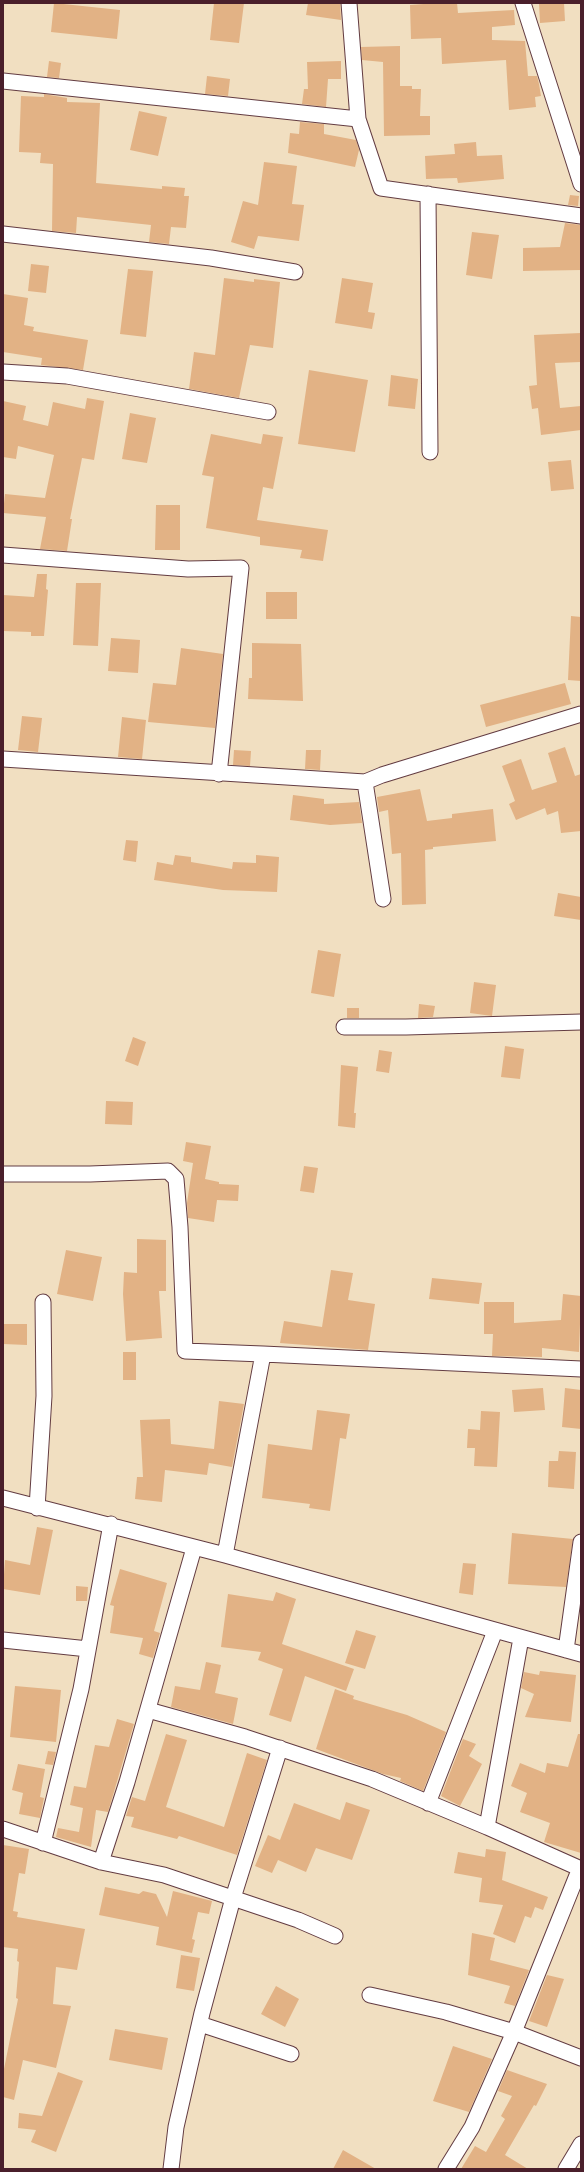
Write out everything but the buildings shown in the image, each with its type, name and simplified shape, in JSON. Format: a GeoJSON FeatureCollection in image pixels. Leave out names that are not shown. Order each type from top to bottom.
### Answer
{"type":"FeatureCollection","features":[{"type":"Feature","properties":{"kind":"street"},"geometry":{"type":"LineString","coordinates":[[349,3],[358,119],[382,188],[581,216]]}},
{"type":"Feature","properties":{"kind":"street"},"geometry":{"type":"LineString","coordinates":[[523,3],[581,184]]}},
{"type":"Feature","properties":{"kind":"street"},"geometry":{"type":"LineString","coordinates":[[3,81],[358,119]]}},
{"type":"Feature","properties":{"kind":"street"},"geometry":{"type":"LineString","coordinates":[[428,194],[430,452]]}},
{"type":"Feature","properties":{"kind":"street"},"geometry":{"type":"LineString","coordinates":[[3,234],[211,258],[295,272]]}},
{"type":"Feature","properties":{"kind":"street"},"geometry":{"type":"LineString","coordinates":[[3,372],[67,376],[268,412]]}},
{"type":"Feature","properties":{"kind":"street"},"geometry":{"type":"LineString","coordinates":[[3,555],[188,569],[241,568],[219,774]]}},
{"type":"Feature","properties":{"kind":"street"},"geometry":{"type":"LineString","coordinates":[[3,759],[219,774],[365,782],[382,775],[581,714]]}},
{"type":"Feature","properties":{"kind":"street"},"geometry":{"type":"LineString","coordinates":[[365,782],[383,899]]}},
{"type":"Feature","properties":{"kind":"street"},"geometry":{"type":"LineString","coordinates":[[344,1027],[406,1027],[581,1022]]}},
{"type":"Feature","properties":{"kind":"street"},"geometry":{"type":"LineString","coordinates":[[3,1174],[90,1174],[168,1171],[176,1179],[180,1227],[185,1351],[581,1369]]}},
{"type":"Feature","properties":{"kind":"street"},"geometry":{"type":"LineString","coordinates":[[37,1508],[44,1396],[43,1302]]}},
{"type":"Feature","properties":{"kind":"street"},"geometry":{"type":"LineString","coordinates":[[225,1555],[263,1354]]}},
{"type":"Feature","properties":{"kind":"street"},"geometry":{"type":"LineString","coordinates":[[3,1498],[37,1508],[111,1524],[581,1654]]}},
{"type":"Feature","properties":{"kind":"street"},"geometry":{"type":"LineString","coordinates":[[43,1843],[81,1689],[111,1524]]}},
{"type":"Feature","properties":{"kind":"street"},"geometry":{"type":"LineString","coordinates":[[566,1650],[581,1542]]}},
{"type":"Feature","properties":{"kind":"street"},"geometry":{"type":"LineString","coordinates":[[101,1862],[127,1782],[194,1548]]}},
{"type":"Feature","properties":{"kind":"street"},"geometry":{"type":"LineString","coordinates":[[428,1803],[495,1631]]}},
{"type":"Feature","properties":{"kind":"street"},"geometry":{"type":"LineString","coordinates":[[487,1827],[522,1638]]}},
{"type":"Feature","properties":{"kind":"street"},"geometry":{"type":"LineString","coordinates":[[3,1640],[88,1649]]}},
{"type":"Feature","properties":{"kind":"street"},"geometry":{"type":"LineString","coordinates":[[148,1710],[280,1748],[372,1779],[580,1868],[514,2032],[472,2126],[446,2169]]}},
{"type":"Feature","properties":{"kind":"street"},"geometry":{"type":"LineString","coordinates":[[172,2169],[176,2127],[232,1898],[280,1748]]}},
{"type":"Feature","properties":{"kind":"street"},"geometry":{"type":"LineString","coordinates":[[3,1829],[101,1862],[164,1875],[298,1920],[335,1936]]}},
{"type":"Feature","properties":{"kind":"street"},"geometry":{"type":"LineString","coordinates":[[370,1995],[446,2012],[514,2032],[581,2058]]}},
{"type":"Feature","properties":{"kind":"street"},"geometry":{"type":"LineString","coordinates":[[200,2024],[290,2054]]}},
{"type":"Feature","properties":{"kind":"street"},"geometry":{"type":"LineString","coordinates":[[566,2169],[581,2144]]}}]}
